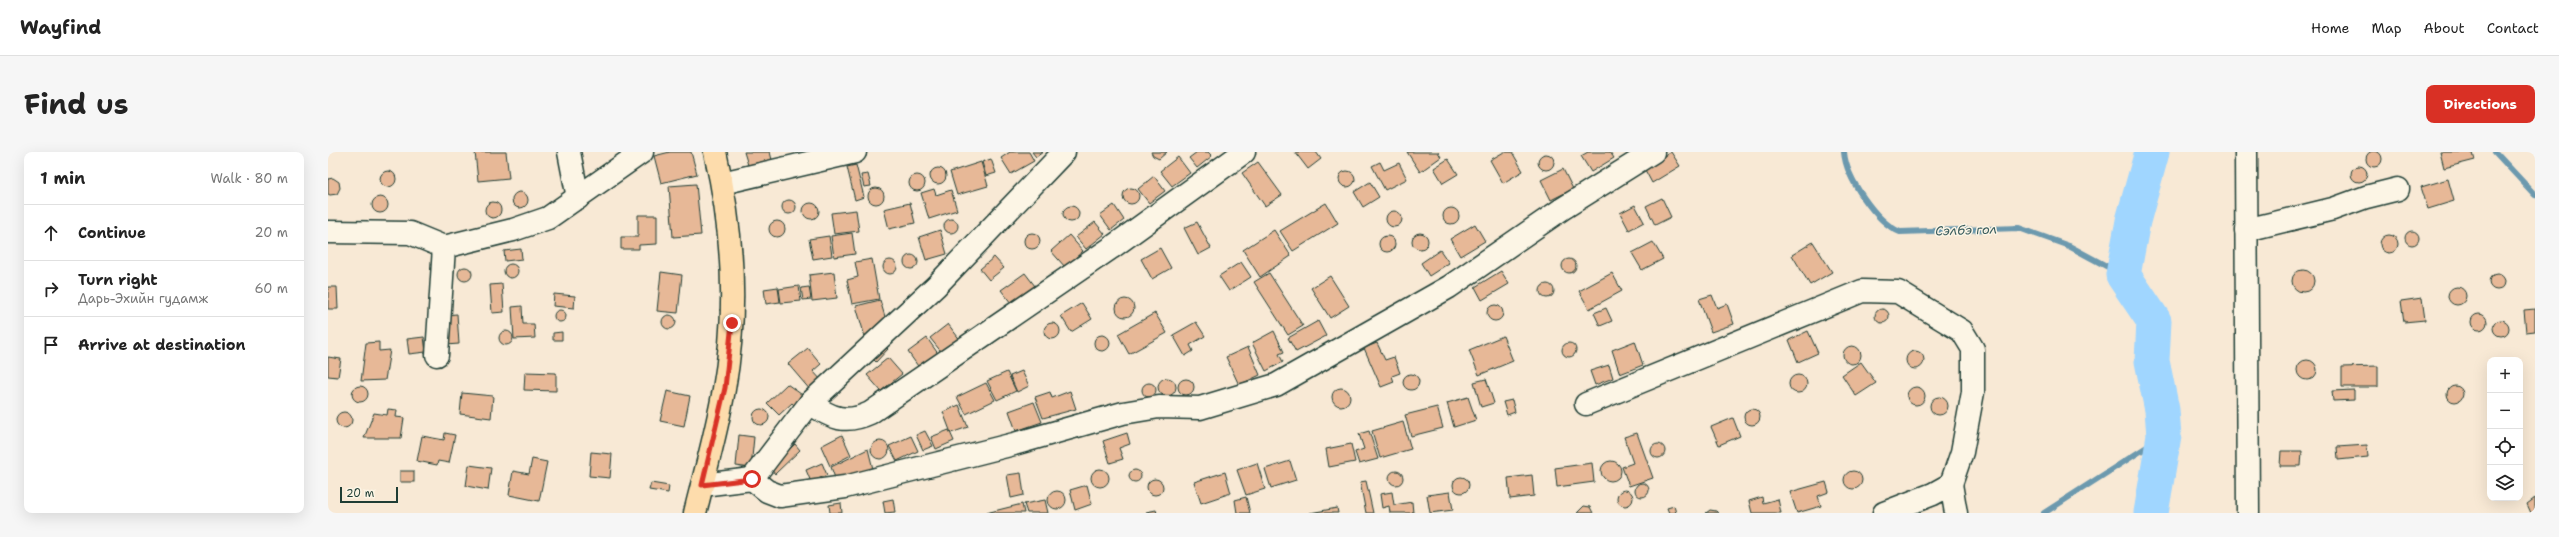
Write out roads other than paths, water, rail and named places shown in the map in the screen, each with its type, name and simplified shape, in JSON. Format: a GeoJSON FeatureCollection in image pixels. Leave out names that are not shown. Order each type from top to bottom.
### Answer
{"type":"FeatureCollection","features":[{"type":"Feature","properties":{"kind":"main road"},"geometry":{"type":"LineString","coordinates":[[695,513],[725,388],[732,323],[729,225],[715,152]]}},
{"type":"Feature","properties":{"kind":"street"},"geometry":{"type":"LineString","coordinates":[[569,152],[578,198]]}},
{"type":"Feature","properties":{"kind":"street"},"geometry":{"type":"LineString","coordinates":[[328,232],[410,233],[444,246],[535,224],[578,198],[642,152]]}},
{"type":"Feature","properties":{"kind":"street"},"geometry":{"type":"LineString","coordinates":[[722,183],[855,152]]}},
{"type":"Feature","properties":{"kind":"street"},"geometry":{"type":"LineString","coordinates":[[752,479],[810,403],[936,286],[1064,152]]}},
{"type":"Feature","properties":{"kind":"street"},"geometry":{"type":"LineString","coordinates":[[810,403],[824,413],[842,419],[856,420],[870,413],[1111,248],[1244,152]]}},
{"type":"Feature","properties":{"kind":"street"},"geometry":{"type":"LineString","coordinates":[[702,485],[752,479],[767,491],[780,496],[845,487],[1014,444],[1123,413],[1159,408],[1206,407],[1276,385],[1449,287],[1562,209],[1653,152]]}},
{"type":"Feature","properties":{"kind":"street"},"geometry":{"type":"LineString","coordinates":[[2246,152],[2248,513]]}},
{"type":"Feature","properties":{"kind":"street"},"geometry":{"type":"LineString","coordinates":[[2246,230],[2333,209],[2366,197],[2398,189]]}},
{"type":"Feature","properties":{"kind":"street"},"geometry":{"type":"LineString","coordinates":[[437,355],[444,246]]}},
{"type":"Feature","properties":{"kind":"street"},"geometry":{"type":"LineString","coordinates":[[1586,404],[1862,291],[1898,292],[1962,331],[1973,349],[1973,392],[1962,452],[1951,484],[1956,513]]}},
{"type":"Feature","properties":{"kind":"street"},"geometry":{"type":"LineString","coordinates":[[1884,513],[1933,494],[1951,484]]}},
{"type":"Feature","properties":{"kind":"waterway","name":"Сэлбэ гол"},"geometry":{"type":"LineString","coordinates":[[1844,152],[1850,174],[1864,198],[1881,219],[1900,232],[2019,228],[2069,246],[2123,275]]}},
{"type":"Feature","properties":{"kind":"waterway","name":"Сэлбэ гол"},"geometry":{"type":"LineString","coordinates":[[2151,513],[2164,436],[2162,410],[2152,361],[2154,321],[2123,275],[2133,221],[2152,152]]}},
{"type":"Feature","properties":{"kind":"waterway"},"geometry":{"type":"LineString","coordinates":[[2495,152],[2535,195]]}},
{"type":"Feature","properties":{"kind":"waterway"},"geometry":{"type":"LineString","coordinates":[[2044,513],[2164,436]]}}]}
